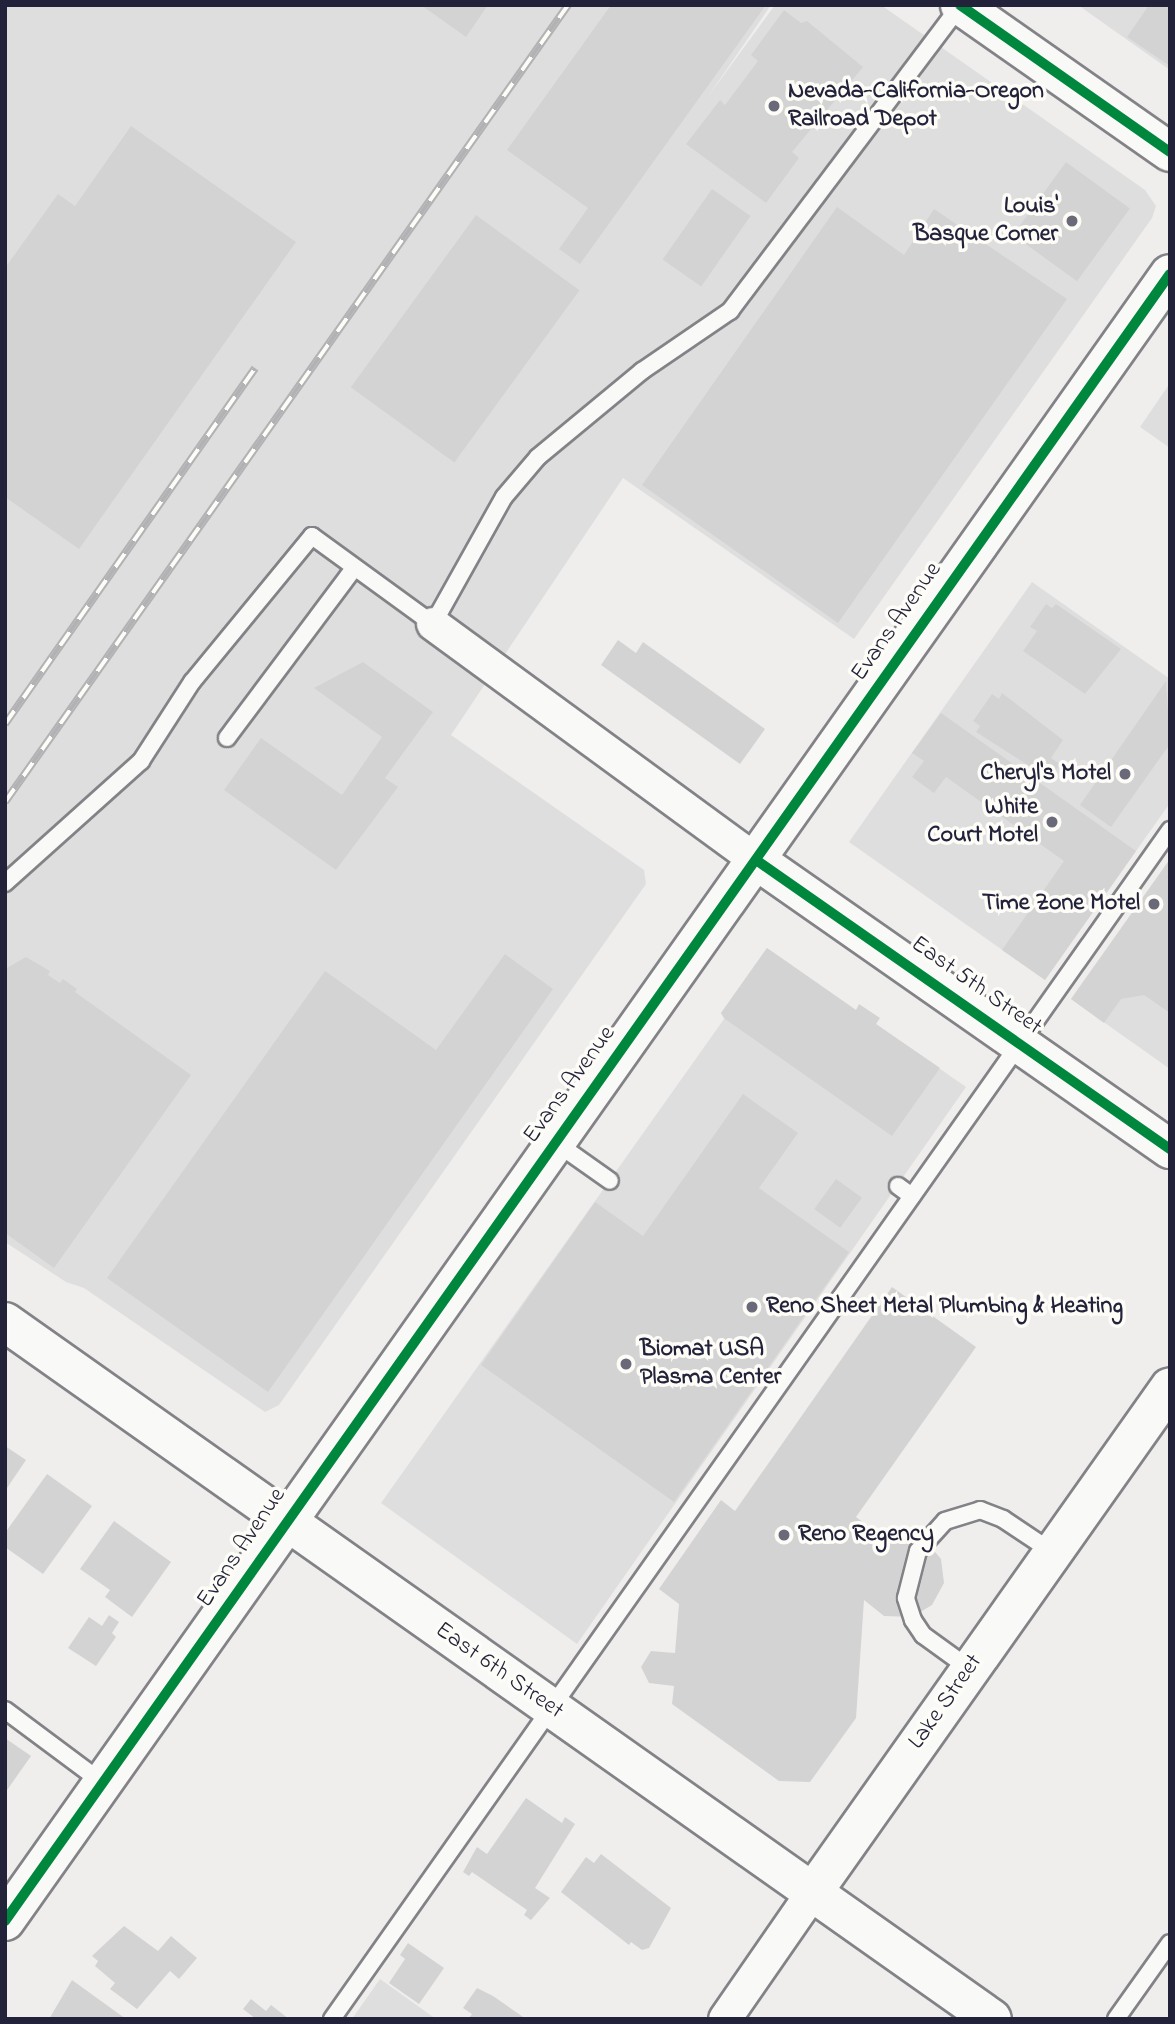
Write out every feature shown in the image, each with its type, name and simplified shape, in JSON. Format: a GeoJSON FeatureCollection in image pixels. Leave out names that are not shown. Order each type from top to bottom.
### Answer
{"type":"FeatureCollection","features":[{"type":"Feature","properties":{"kind":"street"},"geometry":{"type":"LineString","coordinates":[[961,5],[1170,152]]}},
{"type":"Feature","properties":{"kind":"street","name":"Evans Avenue"},"geometry":{"type":"LineString","coordinates":[[5,1921],[285,1520],[1170,274]]}},
{"type":"Feature","properties":{"kind":"street","name":"East 5th Street"},"geometry":{"type":"LineString","coordinates":[[433,624],[756,860],[1170,1149]]}},
{"type":"Feature","properties":{"kind":"street","name":"East 6th Street"},"geometry":{"type":"LineString","coordinates":[[5,1322],[992,2019]]}},
{"type":"Feature","properties":{"kind":"street","name":"Lake Street"},"geometry":{"type":"LineString","coordinates":[[725,2019],[1170,1387]]}},
{"type":"Feature","properties":{"kind":"lane"},"geometry":{"type":"LineString","coordinates":[[5,883],[141,761],[192,682],[312,536],[433,624],[504,497],[538,457],[642,371],[730,311],[961,5]]}},
{"type":"Feature","properties":{"kind":"lane"},"geometry":{"type":"LineString","coordinates":[[227,738],[354,568]]}},
{"type":"Feature","properties":{"kind":"lane"},"geometry":{"type":"LineString","coordinates":[[332,2019],[1170,830]]}},
{"type":"Feature","properties":{"kind":"lane"},"geometry":{"type":"LineString","coordinates":[[555,1142],[610,1181]]}},
{"type":"Feature","properties":{"kind":"lane"},"geometry":{"type":"LineString","coordinates":[[898,1186],[912,1196]]}},
{"type":"Feature","properties":{"kind":"lane"},"geometry":{"type":"LineString","coordinates":[[970,1669],[923,1635],[906,1598],[918,1550],[953,1516],[980,1510],[992,1513],[1054,1553]]}},
{"type":"Feature","properties":{"kind":"lane"},"geometry":{"type":"LineString","coordinates":[[5,1710],[103,1783]]}},
{"type":"Feature","properties":{"kind":"lane"},"geometry":{"type":"LineString","coordinates":[[1116,2019],[1170,1943]]}},
{"type":"Feature","properties":{"kind":"shaded area"},"geometry":{"type":"Polygon","coordinates":[[[5,5],[771,5],[707,98],[775,5],[881,5],[1145,190],[1156,206],[1152,218],[854,639],[623,478],[451,735],[644,870],[646,884],[279,1405],[265,1412],[84,1288],[66,1282],[5,1242],[5,5]]]}},
{"type":"Feature","properties":{"kind":"shaded area"},"geometry":{"type":"Polygon","coordinates":[[[1078,5],[1170,5],[1170,70],[1126,39],[1078,5]]]}},
{"type":"Feature","properties":{"kind":"shaded area"},"geometry":{"type":"Polygon","coordinates":[[[1170,383],[1170,448],[1140,427],[1170,383]]]}},
{"type":"Feature","properties":{"kind":"shaded area"},"geometry":{"type":"Polygon","coordinates":[[[1032,582],[1170,679],[1170,803],[1045,980],[849,842],[1032,582]]]}},
{"type":"Feature","properties":{"kind":"shaded area"},"geometry":{"type":"Polygon","coordinates":[[[1170,859],[1170,1069],[1071,999],[1170,859]]]}},
{"type":"Feature","properties":{"kind":"shaded area"},"geometry":{"type":"Polygon","coordinates":[[[767,948],[966,1087],[577,1644],[381,1503],[724,1019],[721,1013],[767,948]]]}},
{"type":"Feature","properties":{"kind":"shaded area"},"geometry":{"type":"Polygon","coordinates":[[[380,1979],[436,2019],[352,2019],[380,1979]]]}},
{"type":"Feature","properties":{"kind":"building"},"geometry":{"type":"Polygon","coordinates":[[[421,5],[488,5],[466,37],[421,5]]]}},
{"type":"Feature","properties":{"kind":"building"},"geometry":{"type":"Polygon","coordinates":[[[611,5],[766,5],[580,264],[559,249],[588,208],[507,150],[611,5]]]}},
{"type":"Feature","properties":{"kind":"building"},"geometry":{"type":"Polygon","coordinates":[[[1149,5],[1170,5],[1170,66],[1127,37],[1149,5]]]}},
{"type":"Feature","properties":{"kind":"building","name":"Nevada-California-Oregon Railroad Depot"},"geometry":{"type":"Polygon","coordinates":[[[784,10],[801,23],[807,21],[863,67],[792,152],[799,158],[766,203],[686,144],[720,100],[725,105],[758,61],[751,55],[784,10]]]}},
{"type":"Feature","properties":{"kind":"building"},"geometry":{"type":"Polygon","coordinates":[[[131,126],[296,242],[79,549],[5,497],[5,268],[58,194],[75,206],[131,126]]]}},
{"type":"Feature","properties":{"kind":"building","name":"Louis' Basque Corner"},"geometry":{"type":"Polygon","coordinates":[[[1066,162],[1130,208],[1077,281],[1013,235],[1066,162]]]}},
{"type":"Feature","properties":{"kind":"building"},"geometry":{"type":"Polygon","coordinates":[[[712,189],[751,216],[701,286],[663,259],[712,189]]]}},
{"type":"Feature","properties":{"kind":"building"},"geometry":{"type":"Polygon","coordinates":[[[837,207],[904,255],[934,209],[1067,299],[838,623],[642,485],[837,207]]]}},
{"type":"Feature","properties":{"kind":"building"},"geometry":{"type":"Polygon","coordinates":[[[476,215],[580,290],[454,463],[351,387],[476,215]]]}},
{"type":"Feature","properties":{"kind":"building"},"geometry":{"type":"Polygon","coordinates":[[[1046,604],[1052,608],[1056,604],[1121,649],[1085,694],[1023,651],[1037,631],[1030,627],[1046,604]]]}},
{"type":"Feature","properties":{"kind":"building"},"geometry":{"type":"Polygon","coordinates":[[[618,640],[636,653],[643,642],[765,729],[740,764],[601,665],[618,640]]]}},
{"type":"Feature","properties":{"kind":"building"},"geometry":{"type":"Polygon","coordinates":[[[363,662],[433,712],[385,778],[398,787],[336,870],[224,790],[261,738],[342,795],[382,737],[314,688],[363,662]]]}},
{"type":"Feature","properties":{"kind":"building","name":"Cheryl's Motel"},"geometry":{"type":"Polygon","coordinates":[[[1166,681],[1170,744],[1111,827],[1080,805],[1166,681]]]}},
{"type":"Feature","properties":{"kind":"building"},"geometry":{"type":"Polygon","coordinates":[[[1002,693],[1063,740],[1051,758],[1060,764],[1050,779],[976,732],[980,726],[973,721],[992,694],[999,699],[1002,693]]]}},
{"type":"Feature","properties":{"kind":"building","name":"White Court Motel"},"geometry":{"type":"Polygon","coordinates":[[[941,713],[1136,851],[1045,980],[1002,950],[1064,861],[946,777],[934,793],[912,777],[924,761],[912,753],[941,713]]]}},
{"type":"Feature","properties":{"kind":"building"},"geometry":{"type":"Polygon","coordinates":[[[1170,859],[1170,1013],[1144,995],[1121,999],[1104,1023],[1071,999],[1170,859]]]}},
{"type":"Feature","properties":{"kind":"building"},"geometry":{"type":"Polygon","coordinates":[[[767,948],[856,1010],[859,1004],[880,1018],[876,1024],[940,1068],[892,1136],[725,1019],[721,1013],[767,948]]]}},
{"type":"Feature","properties":{"kind":"building"},"geometry":{"type":"Polygon","coordinates":[[[505,954],[553,989],[268,1392],[107,1278],[325,971],[436,1050],[505,954]]]}},
{"type":"Feature","properties":{"kind":"building"},"geometry":{"type":"Polygon","coordinates":[[[26,957],[50,971],[48,975],[60,983],[63,979],[77,989],[75,992],[191,1075],[54,1268],[5,1233],[5,969],[26,957]]]}},
{"type":"Feature","properties":{"kind":"building"},"geometry":{"type":"Polygon","coordinates":[[[743,1094],[798,1133],[759,1188],[849,1252],[674,1502],[481,1365],[595,1202],[643,1236],[743,1094]]]}},
{"type":"Feature","properties":{"kind":"building"},"geometry":{"type":"Polygon","coordinates":[[[836,1179],[862,1198],[840,1228],[814,1209],[836,1179]]]}},
{"type":"Feature","properties":{"kind":"building","name":"Reno Regency"},"geometry":{"type":"Polygon","coordinates":[[[892,1287],[976,1347],[856,1517],[872,1529],[872,1545],[902,1533],[925,1540],[941,1559],[944,1583],[932,1605],[912,1617],[884,1616],[864,1600],[856,1718],[810,1782],[779,1781],[672,1704],[674,1686],[649,1683],[641,1667],[651,1651],[675,1653],[679,1604],[659,1589],[721,1500],[735,1511],[892,1287]]]}},
{"type":"Feature","properties":{"kind":"building"},"geometry":{"type":"Polygon","coordinates":[[[5,1446],[26,1460],[5,1491],[5,1446]]]}},
{"type":"Feature","properties":{"kind":"building"},"geometry":{"type":"Polygon","coordinates":[[[47,1474],[92,1506],[43,1574],[5,1547],[5,1533],[47,1474]]]}},
{"type":"Feature","properties":{"kind":"building"},"geometry":{"type":"Polygon","coordinates":[[[114,1521],[171,1562],[132,1617],[105,1597],[110,1590],[80,1569],[114,1521]]]}},
{"type":"Feature","properties":{"kind":"building"},"geometry":{"type":"Polygon","coordinates":[[[109,1615],[119,1622],[112,1633],[116,1637],[96,1666],[68,1648],[89,1617],[102,1626],[109,1615]]]}},
{"type":"Feature","properties":{"kind":"building"},"geometry":{"type":"Polygon","coordinates":[[[5,1738],[31,1756],[5,1793],[5,1738]]]}},
{"type":"Feature","properties":{"kind":"building"},"geometry":{"type":"Polygon","coordinates":[[[526,1798],[562,1823],[565,1817],[575,1824],[535,1888],[550,1898],[531,1920],[524,1915],[527,1910],[472,1872],[469,1876],[463,1872],[477,1847],[487,1854],[526,1798]]]}},
{"type":"Feature","properties":{"kind":"building"},"geometry":{"type":"Polygon","coordinates":[[[601,1854],[671,1908],[649,1948],[642,1950],[631,1942],[629,1945],[561,1892],[586,1857],[594,1863],[601,1854]]]}},
{"type":"Feature","properties":{"kind":"building"},"geometry":{"type":"Polygon","coordinates":[[[124,1926],[158,1951],[171,1936],[197,1958],[179,1979],[170,1971],[137,2009],[110,1989],[115,1983],[95,1966],[98,1961],[92,1956],[124,1926]]]}},
{"type":"Feature","properties":{"kind":"building"},"geometry":{"type":"Polygon","coordinates":[[[408,1943],[444,1968],[419,2004],[389,1983],[405,1959],[400,1955],[408,1943]]]}},
{"type":"Feature","properties":{"kind":"building"},"geometry":{"type":"Polygon","coordinates":[[[72,1980],[126,2019],[49,2019],[72,1980]]]}},
{"type":"Feature","properties":{"kind":"building"},"geometry":{"type":"Polygon","coordinates":[[[477,1988],[526,2019],[468,2019],[472,2014],[463,2008],[477,1988]]]}},
{"type":"Feature","properties":{"kind":"building"},"geometry":{"type":"Polygon","coordinates":[[[251,1999],[266,2011],[271,2005],[289,2019],[256,2019],[243,2009],[251,1999]]]}},
{"type":"Feature","properties":{"kind":"railway"},"geometry":{"type":"LineString","coordinates":[[5,802],[568,5]]}},
{"type":"Feature","properties":{"kind":"railway"},"geometry":{"type":"LineString","coordinates":[[5,724],[255,368]]}},
{"type":"Feature","properties":{"kind":"cycle path"},"geometry":{"type":"LineString","coordinates":[[960,5],[1170,152]]}},
{"type":"Feature","properties":{"kind":"cycle path"},"geometry":{"type":"LineString","coordinates":[[5,1921],[1170,274]]}},
{"type":"Feature","properties":{"kind":"cycle path"},"geometry":{"type":"LineString","coordinates":[[756,860],[1170,1149]]}},
{"type":"Feature","properties":{"kind":"place","name":"Nevada-California-Oregon Railroad Depot"},"geometry":{"type":"Point","coordinates":[774,106]}},
{"type":"Feature","properties":{"kind":"place","name":"Louis' Basque Corner"},"geometry":{"type":"Point","coordinates":[1072,221]}},
{"type":"Feature","properties":{"kind":"place","name":"Cheryl's Motel"},"geometry":{"type":"Point","coordinates":[1125,774]}},
{"type":"Feature","properties":{"kind":"place","name":"White Court Motel"},"geometry":{"type":"Point","coordinates":[1052,822]}},
{"type":"Feature","properties":{"kind":"place","name":"Time Zone Motel"},"geometry":{"type":"Point","coordinates":[1154,904]}},
{"type":"Feature","properties":{"kind":"place","name":"Reno Sheet Metal Plumbing & Heating"},"geometry":{"type":"Point","coordinates":[752,1307]}},
{"type":"Feature","properties":{"kind":"place","name":"Biomat USA Plasma Center"},"geometry":{"type":"Point","coordinates":[626,1364]}},
{"type":"Feature","properties":{"kind":"place","name":"Reno Regency"},"geometry":{"type":"Point","coordinates":[784,1535]}}]}
